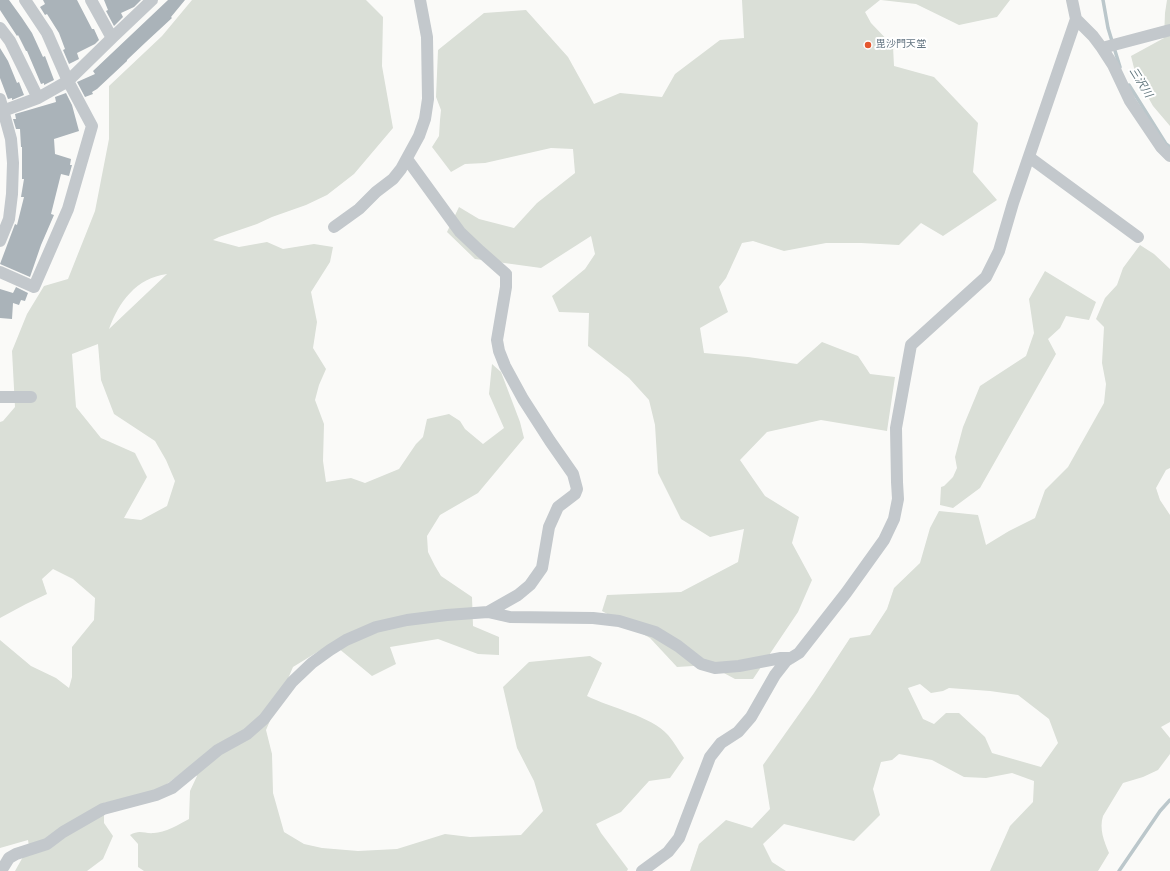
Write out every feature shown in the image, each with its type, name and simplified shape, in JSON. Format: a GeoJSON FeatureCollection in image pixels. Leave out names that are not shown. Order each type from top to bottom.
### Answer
{"type":"FeatureCollection","features":[{"type":"Feature","properties":{"kind":"street"},"geometry":{"type":"LineString","coordinates":[[0,272],[34,287],[68,209],[92,126],[68,81],[47,33],[25,0]]}},
{"type":"Feature","properties":{"kind":"street"},"geometry":{"type":"LineString","coordinates":[[91,0],[112,38]]}},
{"type":"Feature","properties":{"kind":"street"},"geometry":{"type":"LineString","coordinates":[[2,112],[38,98],[68,81],[152,0]]}},
{"type":"Feature","properties":{"kind":"street"},"geometry":{"type":"LineString","coordinates":[[334,227],[359,209],[376,192],[393,179],[401,169],[419,136],[425,119],[428,98],[427,37],[420,0]]}},
{"type":"Feature","properties":{"kind":"street"},"geometry":{"type":"LineString","coordinates":[[642,871],[668,852],[679,838],[710,757],[721,743],[738,732],[751,717],[775,675],[786,661],[799,653],[884,540],[894,519],[898,499],[896,428],[912,345],[986,276],[999,251],[1013,203],[1076,19],[1072,0]]}},
{"type":"Feature","properties":{"kind":"street"},"geometry":{"type":"LineString","coordinates":[[1076,19],[1093,36],[1114,65],[1130,101],[1161,147],[1170,156]]}},
{"type":"Feature","properties":{"kind":"street"},"geometry":{"type":"LineString","coordinates":[[0,28],[10,41],[38,98]]}},
{"type":"Feature","properties":{"kind":"street"},"geometry":{"type":"LineString","coordinates":[[1102,48],[1170,30]]}},
{"type":"Feature","properties":{"kind":"street"},"geometry":{"type":"LineString","coordinates":[[0,99],[2,112],[11,139],[14,163],[9,219],[0,241]]}},
{"type":"Feature","properties":{"kind":"street"},"geometry":{"type":"LineString","coordinates":[[1030,157],[1138,237]]}},
{"type":"Feature","properties":{"kind":"street"},"geometry":{"type":"LineString","coordinates":[[407,158],[460,232],[506,274],[506,287],[497,340],[499,351],[505,366],[523,399],[550,441],[574,474],[577,485],[575,494],[558,507],[549,527],[542,568],[530,585],[518,595],[488,612]]}},
{"type":"Feature","properties":{"kind":"street"},"geometry":{"type":"LineString","coordinates":[[0,397],[31,397]]}},
{"type":"Feature","properties":{"kind":"street"},"geometry":{"type":"LineString","coordinates":[[2,871],[9,858],[12,856],[47,844],[63,832],[103,809],[156,795],[172,788],[218,750],[247,734],[264,719],[292,682],[307,668],[330,650],[346,640],[376,627],[407,620],[488,612],[510,617],[593,618],[619,621],[654,632],[678,646],[701,664],[715,668],[739,666],[781,658],[791,658]]}},
{"type":"Feature","properties":{"kind":"shaded area"},"geometry":{"type":"Polygon","coordinates":[[[192,0],[366,0],[383,17],[382,66],[393,128],[354,174],[327,195],[306,205],[213,240],[239,247],[267,242],[283,249],[314,244],[333,247],[330,262],[311,292],[317,322],[313,348],[326,369],[319,385],[315,400],[324,424],[323,461],[326,482],[351,478],[365,483],[399,469],[416,444],[423,437],[427,419],[449,414],[460,421],[465,429],[483,444],[504,428],[489,394],[492,364],[501,372],[520,422],[524,438],[478,493],[440,515],[427,536],[428,552],[441,576],[472,597],[473,626],[499,637],[499,655],[478,654],[438,639],[390,647],[396,664],[372,676],[332,643],[293,667],[266,730],[272,754],[273,793],[284,832],[304,844],[322,848],[358,851],[397,849],[445,834],[470,837],[521,835],[543,811],[534,781],[517,748],[503,687],[529,662],[590,656],[602,663],[587,696],[641,717],[661,728],[668,735],[684,758],[670,778],[649,781],[621,812],[596,824],[628,869],[627,871],[144,871],[138,867],[138,844],[130,835],[139,832],[162,832],[189,819],[190,791],[197,776],[189,767],[158,791],[104,803],[104,823],[113,836],[103,859],[87,871],[15,871],[29,846],[28,840],[0,848],[0,640],[31,666],[56,678],[69,688],[72,677],[72,647],[94,620],[95,598],[73,579],[53,569],[42,579],[47,594],[0,618],[0,422],[3,421],[15,407],[12,351],[27,314],[44,286],[68,279],[95,211],[109,139],[109,86],[162,36],[192,0]],[[167,274],[146,280],[130,293],[118,310],[109,329],[167,274]],[[98,344],[72,354],[76,407],[101,438],[135,453],[147,477],[124,518],[141,520],[167,506],[175,481],[166,460],[155,441],[114,414],[101,380],[98,344]]]}},
{"type":"Feature","properties":{"kind":"shaded area"},"geometry":{"type":"Polygon","coordinates":[[[742,0],[880,0],[865,12],[871,23],[893,46],[894,66],[934,77],[978,123],[973,172],[997,200],[943,236],[921,223],[899,245],[826,243],[784,251],[753,241],[742,243],[726,278],[719,287],[728,312],[700,328],[704,353],[797,364],[822,342],[858,356],[870,374],[895,377],[887,431],[821,420],[767,432],[740,460],[765,496],[799,517],[792,543],[812,580],[798,612],[753,679],[735,679],[709,665],[677,667],[650,638],[602,611],[607,595],[681,592],[738,562],[744,529],[710,537],[681,519],[658,473],[655,425],[649,400],[629,378],[588,346],[589,313],[559,312],[552,296],[585,269],[595,254],[591,236],[541,268],[475,259],[447,232],[459,207],[479,219],[514,228],[537,203],[575,173],[573,149],[551,148],[485,163],[465,164],[451,172],[432,147],[439,136],[441,110],[436,97],[438,50],[484,13],[526,10],[568,57],[594,104],[620,93],[662,97],[675,74],[720,40],[744,38],[742,0]]]}},
{"type":"Feature","properties":{"kind":"shaded area"},"geometry":{"type":"Polygon","coordinates":[[[881,0],[1010,0],[997,17],[959,25],[916,4],[881,0]]]}},
{"type":"Feature","properties":{"kind":"shaded area"},"geometry":{"type":"Polygon","coordinates":[[[1167,0],[1170,0],[1170,126],[1153,106],[1136,76],[1131,56],[1164,38],[1167,0]]]}},
{"type":"Feature","properties":{"kind":"shaded area"},"geometry":{"type":"Polygon","coordinates":[[[1140,245],[1154,254],[1170,269],[1170,468],[1166,470],[1156,488],[1160,500],[1170,515],[1170,722],[1161,727],[1170,738],[1170,754],[1158,770],[1143,777],[1123,783],[1103,816],[1102,830],[1109,853],[1098,871],[990,871],[1010,826],[1033,802],[1034,781],[1012,773],[986,778],[964,777],[932,760],[899,754],[892,760],[881,762],[873,789],[880,815],[854,841],[784,824],[763,844],[772,862],[786,871],[690,871],[699,844],[726,820],[752,828],[770,809],[763,765],[814,693],[850,638],[870,635],[887,609],[894,588],[920,563],[930,528],[939,511],[978,515],[986,545],[1035,518],[1045,490],[1068,467],[1104,403],[1106,384],[1102,363],[1104,327],[1096,319],[1105,298],[1117,285],[1123,268],[1140,245]],[[920,684],[908,688],[923,719],[934,724],[946,713],[959,713],[985,737],[992,753],[1041,767],[1058,743],[1049,719],[1018,695],[949,688],[943,691],[931,693],[920,684]]]}},
{"type":"Feature","properties":{"kind":"shaded area"},"geometry":{"type":"Polygon","coordinates":[[[1045,271],[1096,302],[1089,320],[1066,316],[1060,328],[1048,339],[1056,354],[980,488],[953,508],[940,505],[941,487],[953,477],[957,468],[955,457],[963,427],[980,386],[1026,356],[1034,333],[1029,299],[1045,271]]]}},
{"type":"Feature","properties":{"kind":"building"},"geometry":{"type":"Polygon","coordinates":[[[0,0],[9,0],[22,18],[32,33],[43,57],[45,56],[54,80],[44,85],[44,83],[41,84],[27,51],[18,35],[17,36],[0,10],[0,0]]]}},
{"type":"Feature","properties":{"kind":"building"},"geometry":{"type":"Polygon","coordinates":[[[43,0],[77,0],[99,40],[95,44],[77,53],[79,59],[69,64],[63,50],[65,49],[59,33],[47,14],[45,15],[40,7],[45,4],[43,0]]]}},
{"type":"Feature","properties":{"kind":"building"},"geometry":{"type":"Polygon","coordinates":[[[104,0],[141,0],[134,7],[121,13],[123,17],[114,26],[106,11],[108,10],[104,0]]]}},
{"type":"Feature","properties":{"kind":"building"},"geometry":{"type":"Polygon","coordinates":[[[168,0],[185,0],[171,17],[172,18],[92,92],[93,94],[85,97],[77,82],[95,74],[93,71],[168,0]]]}},
{"type":"Feature","properties":{"kind":"building"},"geometry":{"type":"Polygon","coordinates":[[[0,48],[8,61],[17,83],[19,82],[24,95],[12,100],[12,98],[8,99],[0,78],[0,48]]]}},
{"type":"Feature","properties":{"kind":"building"},"geometry":{"type":"Polygon","coordinates":[[[66,93],[72,105],[79,131],[54,139],[55,154],[71,159],[70,165],[72,165],[69,176],[61,174],[51,214],[54,215],[41,245],[30,277],[0,264],[15,224],[17,225],[24,197],[21,197],[24,179],[22,179],[22,147],[20,129],[16,129],[13,119],[16,119],[15,114],[56,102],[55,97],[66,93]]]}},
{"type":"Feature","properties":{"kind":"building"},"geometry":{"type":"Polygon","coordinates":[[[16,287],[28,293],[25,301],[21,300],[19,305],[13,303],[12,319],[0,318],[0,289],[13,293],[16,287]]]}},
{"type":"Feature","properties":{"kind":"waterway","name":"三沢川"},"geometry":{"type":"LineString","coordinates":[[1103,0],[1108,28],[1120,67]]}},
{"type":"Feature","properties":{"kind":"waterway","name":"三沢川"},"geometry":{"type":"LineString","coordinates":[[1129,85],[1166,144],[1170,147]]}},
{"type":"Feature","properties":{"kind":"waterway"},"geometry":{"type":"LineString","coordinates":[[1119,871],[1160,811],[1170,800]]}},
{"type":"Feature","properties":{"kind":"place","name":"毘沙門天堂"},"geometry":{"type":"Point","coordinates":[868,45]}}]}
